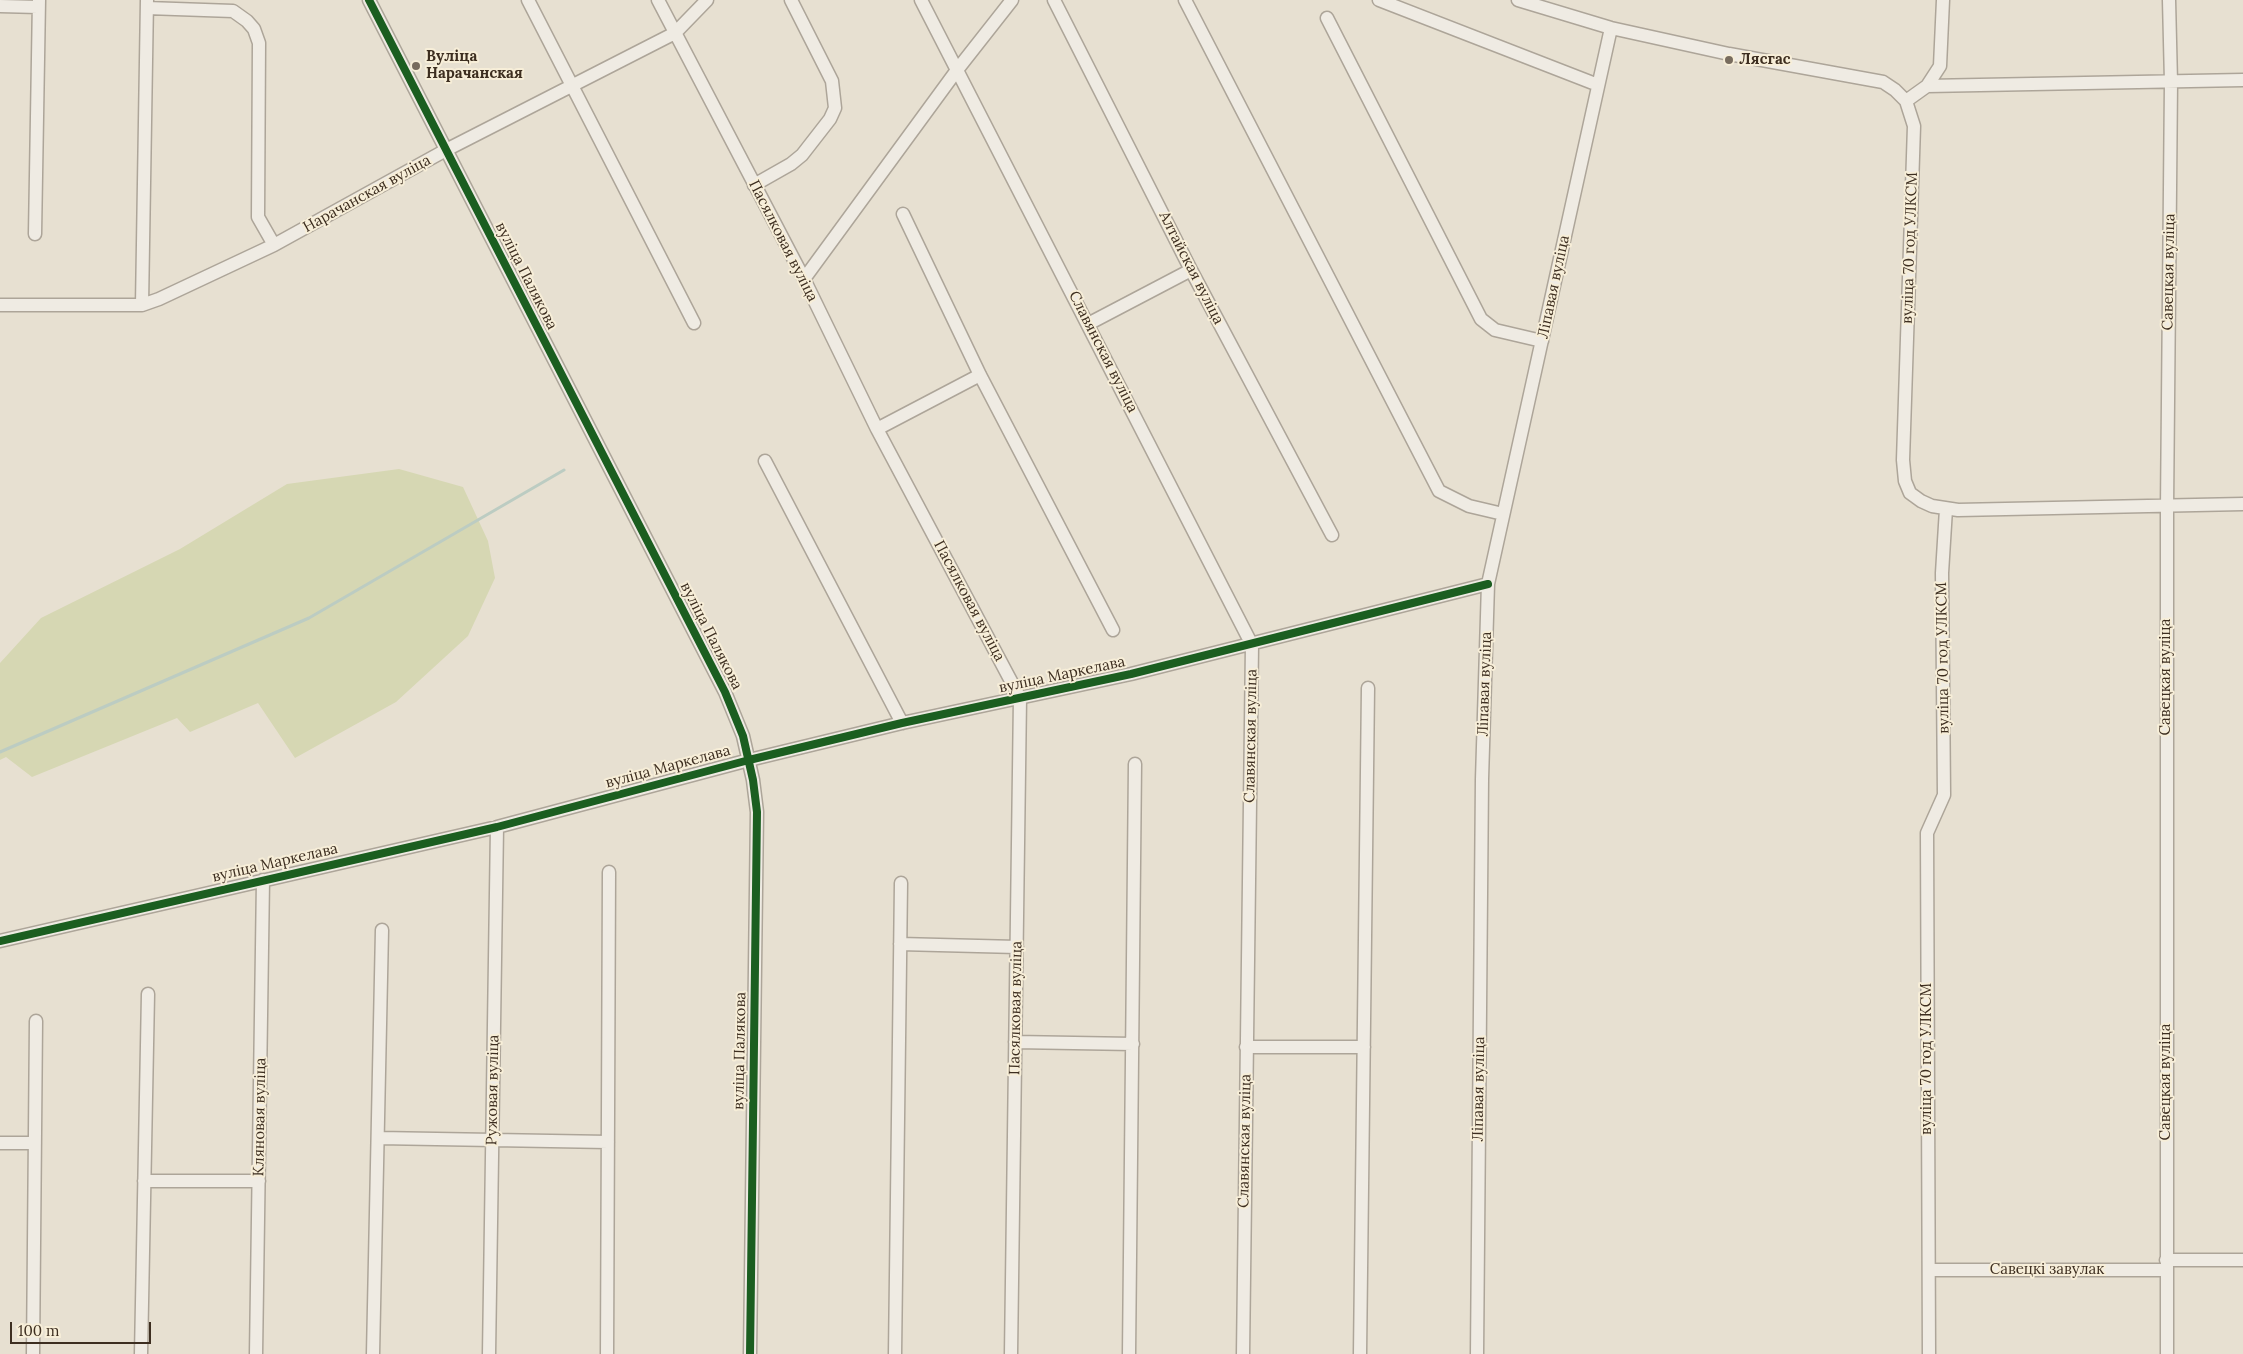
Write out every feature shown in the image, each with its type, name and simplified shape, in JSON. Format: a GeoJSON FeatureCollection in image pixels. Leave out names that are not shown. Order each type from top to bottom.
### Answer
{"type":"FeatureCollection","features":[{"type":"Feature","properties":{"kind":"street","name":"вуліца Палякова"},"geometry":{"type":"LineString","coordinates":[[369,0],[725,692],[743,736],[749,760],[757,812],[750,1354]]}},
{"type":"Feature","properties":{"kind":"street"},"geometry":{"type":"LineString","coordinates":[[528,0],[694,323]]}},
{"type":"Feature","properties":{"kind":"street","name":"Пасялковая вуліца"},"geometry":{"type":"LineString","coordinates":[[658,0],[804,279],[877,428],[1020,698],[1011,1354]]}},
{"type":"Feature","properties":{"kind":"street","name":"Нарачанская вуліца"},"geometry":{"type":"LineString","coordinates":[[0,305],[142,306],[274,244],[446,150],[675,32],[707,0]]}},
{"type":"Feature","properties":{"kind":"street"},"geometry":{"type":"LineString","coordinates":[[754,185],[791,164],[802,155],[830,119],[835,108],[832,81],[791,0]]}},
{"type":"Feature","properties":{"kind":"street","name":"Славянская вуліца"},"geometry":{"type":"LineString","coordinates":[[921,0],[1252,645],[1243,1354]]}},
{"type":"Feature","properties":{"kind":"street"},"geometry":{"type":"LineString","coordinates":[[804,279],[957,70],[1012,0]]}},
{"type":"Feature","properties":{"kind":"street","name":"Алтайская вуліца"},"geometry":{"type":"LineString","coordinates":[[1054,0],[1191,270],[1332,535]]}},
{"type":"Feature","properties":{"kind":"street"},"geometry":{"type":"LineString","coordinates":[[1186,0],[1440,490],[1469,506],[1503,514]]}},
{"type":"Feature","properties":{"kind":"street"},"geometry":{"type":"LineString","coordinates":[[1379,0],[1598,85]]}},
{"type":"Feature","properties":{"kind":"street"},"geometry":{"type":"LineString","coordinates":[[1518,0],[1610,28],[1729,54],[1883,82],[1896,90],[1906,100],[1927,86],[1940,66],[1943,0]]}},
{"type":"Feature","properties":{"kind":"street","name":"Савецкая вуліца"},"geometry":{"type":"LineString","coordinates":[[2167,1354],[2167,507],[2171,82],[2169,0]]}},
{"type":"Feature","properties":{"kind":"street"},"geometry":{"type":"LineString","coordinates":[[0,6],[38,3],[35,234]]}},
{"type":"Feature","properties":{"kind":"street"},"geometry":{"type":"LineString","coordinates":[[142,306],[147,4],[232,11],[247,21],[254,29],[259,42],[258,217],[274,244]]}},
{"type":"Feature","properties":{"kind":"street"},"geometry":{"type":"LineString","coordinates":[[1327,18],[1481,319],[1495,330],[1542,341]]}},
{"type":"Feature","properties":{"kind":"street","name":"Ліпавая вуліца"},"geometry":{"type":"LineString","coordinates":[[1477,1354],[1482,779],[1488,584],[1610,28]]}},
{"type":"Feature","properties":{"kind":"street"},"geometry":{"type":"LineString","coordinates":[[1927,86],[2243,80]]}},
{"type":"Feature","properties":{"kind":"street","name":"вуліца 70 год УЛКСМ"},"geometry":{"type":"LineString","coordinates":[[1906,100],[1914,126],[1903,460],[1905,481],[1910,493],[1921,501],[1946,509],[1942,573],[1944,796],[1927,833],[1928,1354]]}},
{"type":"Feature","properties":{"kind":"street"},"geometry":{"type":"LineString","coordinates":[[903,214],[980,375],[1113,630]]}},
{"type":"Feature","properties":{"kind":"street"},"geometry":{"type":"LineString","coordinates":[[1088,324],[1191,270]]}},
{"type":"Feature","properties":{"kind":"street"},"geometry":{"type":"LineString","coordinates":[[877,428],[980,375]]}},
{"type":"Feature","properties":{"kind":"street"},"geometry":{"type":"LineString","coordinates":[[765,461],[902,723]]}},
{"type":"Feature","properties":{"kind":"street"},"geometry":{"type":"LineString","coordinates":[[1946,509],[2167,507],[2243,504]]}},
{"type":"Feature","properties":{"kind":"street","name":"вуліца Маркелава"},"geometry":{"type":"LineString","coordinates":[[0,942],[497,827],[749,760],[902,723],[1131,674],[1488,584]]}},
{"type":"Feature","properties":{"kind":"street"},"geometry":{"type":"LineString","coordinates":[[1360,1354],[1368,688]]}},
{"type":"Feature","properties":{"kind":"street"},"geometry":{"type":"LineString","coordinates":[[1129,1354],[1135,764]]}},
{"type":"Feature","properties":{"kind":"street","name":"Ружовая вуліца"},"geometry":{"type":"LineString","coordinates":[[489,1354],[497,827]]}},
{"type":"Feature","properties":{"kind":"street"},"geometry":{"type":"LineString","coordinates":[[607,1354],[609,872]]}},
{"type":"Feature","properties":{"kind":"street","name":"Кляновая вуліца"},"geometry":{"type":"LineString","coordinates":[[256,1354],[263,880]]}},
{"type":"Feature","properties":{"kind":"street"},"geometry":{"type":"LineString","coordinates":[[895,1354],[901,883]]}},
{"type":"Feature","properties":{"kind":"street"},"geometry":{"type":"LineString","coordinates":[[373,1354],[382,930]]}},
{"type":"Feature","properties":{"kind":"street"},"geometry":{"type":"LineString","coordinates":[[900,944],[1017,946]]}},
{"type":"Feature","properties":{"kind":"street"},"geometry":{"type":"LineString","coordinates":[[141,1354],[148,994]]}},
{"type":"Feature","properties":{"kind":"street"},"geometry":{"type":"LineString","coordinates":[[33,1354],[36,1021]]}},
{"type":"Feature","properties":{"kind":"street"},"geometry":{"type":"LineString","coordinates":[[1015,1042],[1133,1044]]}},
{"type":"Feature","properties":{"kind":"street"},"geometry":{"type":"LineString","coordinates":[[1246,1047],[1364,1047]]}},
{"type":"Feature","properties":{"kind":"street"},"geometry":{"type":"LineString","coordinates":[[379,1138],[608,1142]]}},
{"type":"Feature","properties":{"kind":"street"},"geometry":{"type":"LineString","coordinates":[[0,1143],[35,1143]]}},
{"type":"Feature","properties":{"kind":"street"},"geometry":{"type":"LineString","coordinates":[[144,1180],[259,1181]]}},
{"type":"Feature","properties":{"kind":"street","name":"Савецкі завулак"},"geometry":{"type":"LineString","coordinates":[[1929,1270],[2166,1265],[2243,1260]]}},
{"type":"Feature","properties":{"kind":"green space"},"geometry":{"type":"Polygon","coordinates":[[[399,469],[463,487],[488,541],[495,578],[468,636],[396,702],[295,758],[258,703],[190,732],[177,718],[32,777],[6,757],[0,760],[0,663],[41,618],[180,549],[287,484],[399,469]]]}},
{"type":"Feature","properties":{"kind":"waterway"},"geometry":{"type":"LineString","coordinates":[[0,752],[309,618],[564,470]]}},
{"type":"Feature","properties":{"kind":"cycle path"},"geometry":{"type":"LineString","coordinates":[[369,0],[725,692],[743,736],[753,780],[757,812],[750,1354]]}},
{"type":"Feature","properties":{"kind":"cycle path"},"geometry":{"type":"LineString","coordinates":[[0,941],[497,827],[749,760],[902,723],[1131,674],[1488,584]]}},
{"type":"Feature","properties":{"kind":"place","name":"Лясгас"},"geometry":{"type":"Point","coordinates":[1729,60]}},
{"type":"Feature","properties":{"kind":"place","name":"Вуліца Нарачанская"},"geometry":{"type":"Point","coordinates":[416,66]}}]}
